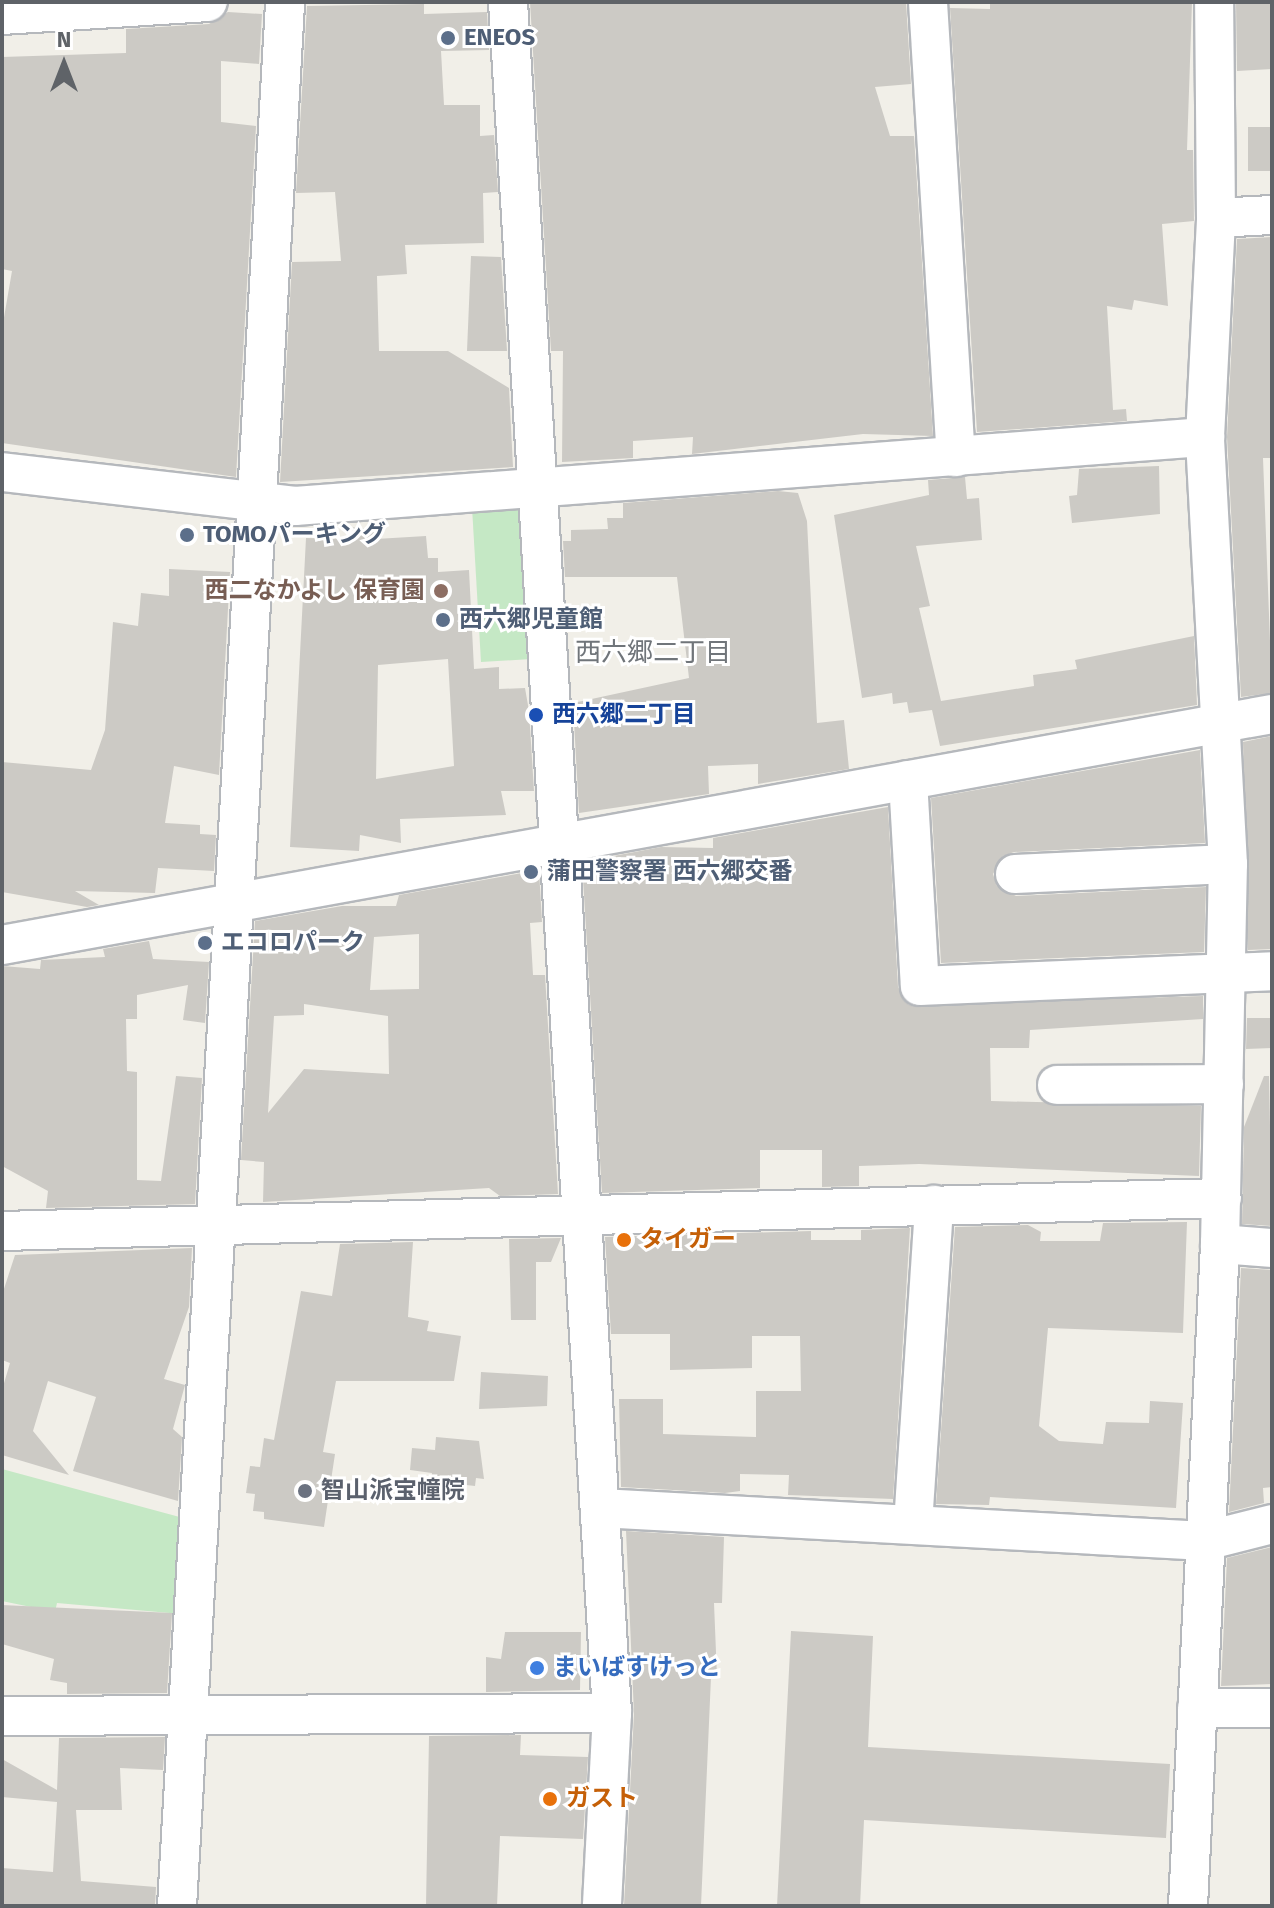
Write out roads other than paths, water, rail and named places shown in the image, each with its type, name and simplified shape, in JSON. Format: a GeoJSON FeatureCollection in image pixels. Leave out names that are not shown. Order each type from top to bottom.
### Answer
{"type":"FeatureCollection","features":[{"type":"Feature","properties":{"kind":"street"},"geometry":{"type":"LineString","coordinates":[[2,15],[208,2]]}},
{"type":"Feature","properties":{"kind":"street"},"geometry":{"type":"LineString","coordinates":[[177,1906],[285,2]]}},
{"type":"Feature","properties":{"kind":"street"},"geometry":{"type":"LineString","coordinates":[[508,2],[612,1713],[602,1906]]}},
{"type":"Feature","properties":{"kind":"street"},"geometry":{"type":"LineString","coordinates":[[928,2],[956,457]]}},
{"type":"Feature","properties":{"kind":"street"},"geometry":{"type":"LineString","coordinates":[[1188,1906],[1222,1198],[1228,864],[1205,437],[1216,218],[1214,2]]}},
{"type":"Feature","properties":{"kind":"street"},"geometry":{"type":"LineString","coordinates":[[1216,218],[1272,215]]}},
{"type":"Feature","properties":{"kind":"street"},"geometry":{"type":"LineString","coordinates":[[2,472],[258,503],[537,490],[1205,437]]}},
{"type":"Feature","properties":{"kind":"street"},"geometry":{"type":"LineString","coordinates":[[2,945],[558,840],[1219,727],[1272,714]]}},
{"type":"Feature","properties":{"kind":"street"},"geometry":{"type":"LineString","coordinates":[[908,780],[920,986],[1226,970],[1272,971]]}},
{"type":"Feature","properties":{"kind":"street"},"geometry":{"type":"LineString","coordinates":[[1015,874],[1228,864]]}},
{"type":"Feature","properties":{"kind":"street"},"geometry":{"type":"LineString","coordinates":[[1057,1085],[1224,1084]]}},
{"type":"Feature","properties":{"kind":"street"},"geometry":{"type":"LineString","coordinates":[[2,1231],[217,1230],[1222,1198]]}},
{"type":"Feature","properties":{"kind":"street"},"geometry":{"type":"LineString","coordinates":[[913,1524],[934,1205]]}},
{"type":"Feature","properties":{"kind":"street"},"geometry":{"type":"LineString","coordinates":[[1220,1244],[1272,1248]]}},
{"type":"Feature","properties":{"kind":"street"},"geometry":{"type":"LineString","coordinates":[[600,1508],[1205,1541],[1272,1524]]}},
{"type":"Feature","properties":{"kind":"street"},"geometry":{"type":"LineString","coordinates":[[1197,1708],[1272,1708]]}},
{"type":"Feature","properties":{"kind":"street"},"geometry":{"type":"LineString","coordinates":[[2,1716],[612,1713]]}},
{"type":"Feature","properties":{"kind":"place","name":"ENEOS"},"geometry":{"type":"Point","coordinates":[448,38]}},
{"type":"Feature","properties":{"kind":"place","name":"TOMOパーキング"},"geometry":{"type":"Point","coordinates":[187,535]}},
{"type":"Feature","properties":{"kind":"place","name":"西二なかよし 保育園"},"geometry":{"type":"Point","coordinates":[441,591]}},
{"type":"Feature","properties":{"kind":"place","name":"西六郷児童館"},"geometry":{"type":"Point","coordinates":[443,620]}},
{"type":"Feature","properties":{"kind":"place","name":"西六郷二丁目"},"geometry":{"type":"Point","coordinates":[536,715]}},
{"type":"Feature","properties":{"kind":"place","name":"蒲田警察署 西六郷交番"},"geometry":{"type":"Point","coordinates":[531,872]}},
{"type":"Feature","properties":{"kind":"place","name":"エコロパーク"},"geometry":{"type":"Point","coordinates":[205,943]}},
{"type":"Feature","properties":{"kind":"place","name":"タイガー"},"geometry":{"type":"Point","coordinates":[624,1240]}},
{"type":"Feature","properties":{"kind":"place","name":"智山派宝幢院"},"geometry":{"type":"Point","coordinates":[305,1491]}},
{"type":"Feature","properties":{"kind":"place","name":"まいばすけっと"},"geometry":{"type":"Point","coordinates":[537,1668]}},
{"type":"Feature","properties":{"kind":"place","name":"ガスト"},"geometry":{"type":"Point","coordinates":[550,1799]}},
{"type":"Feature","properties":{"kind":"district","name":"西六郷二丁目"},"geometry":{"type":"Point","coordinates":[653,653]}}]}
